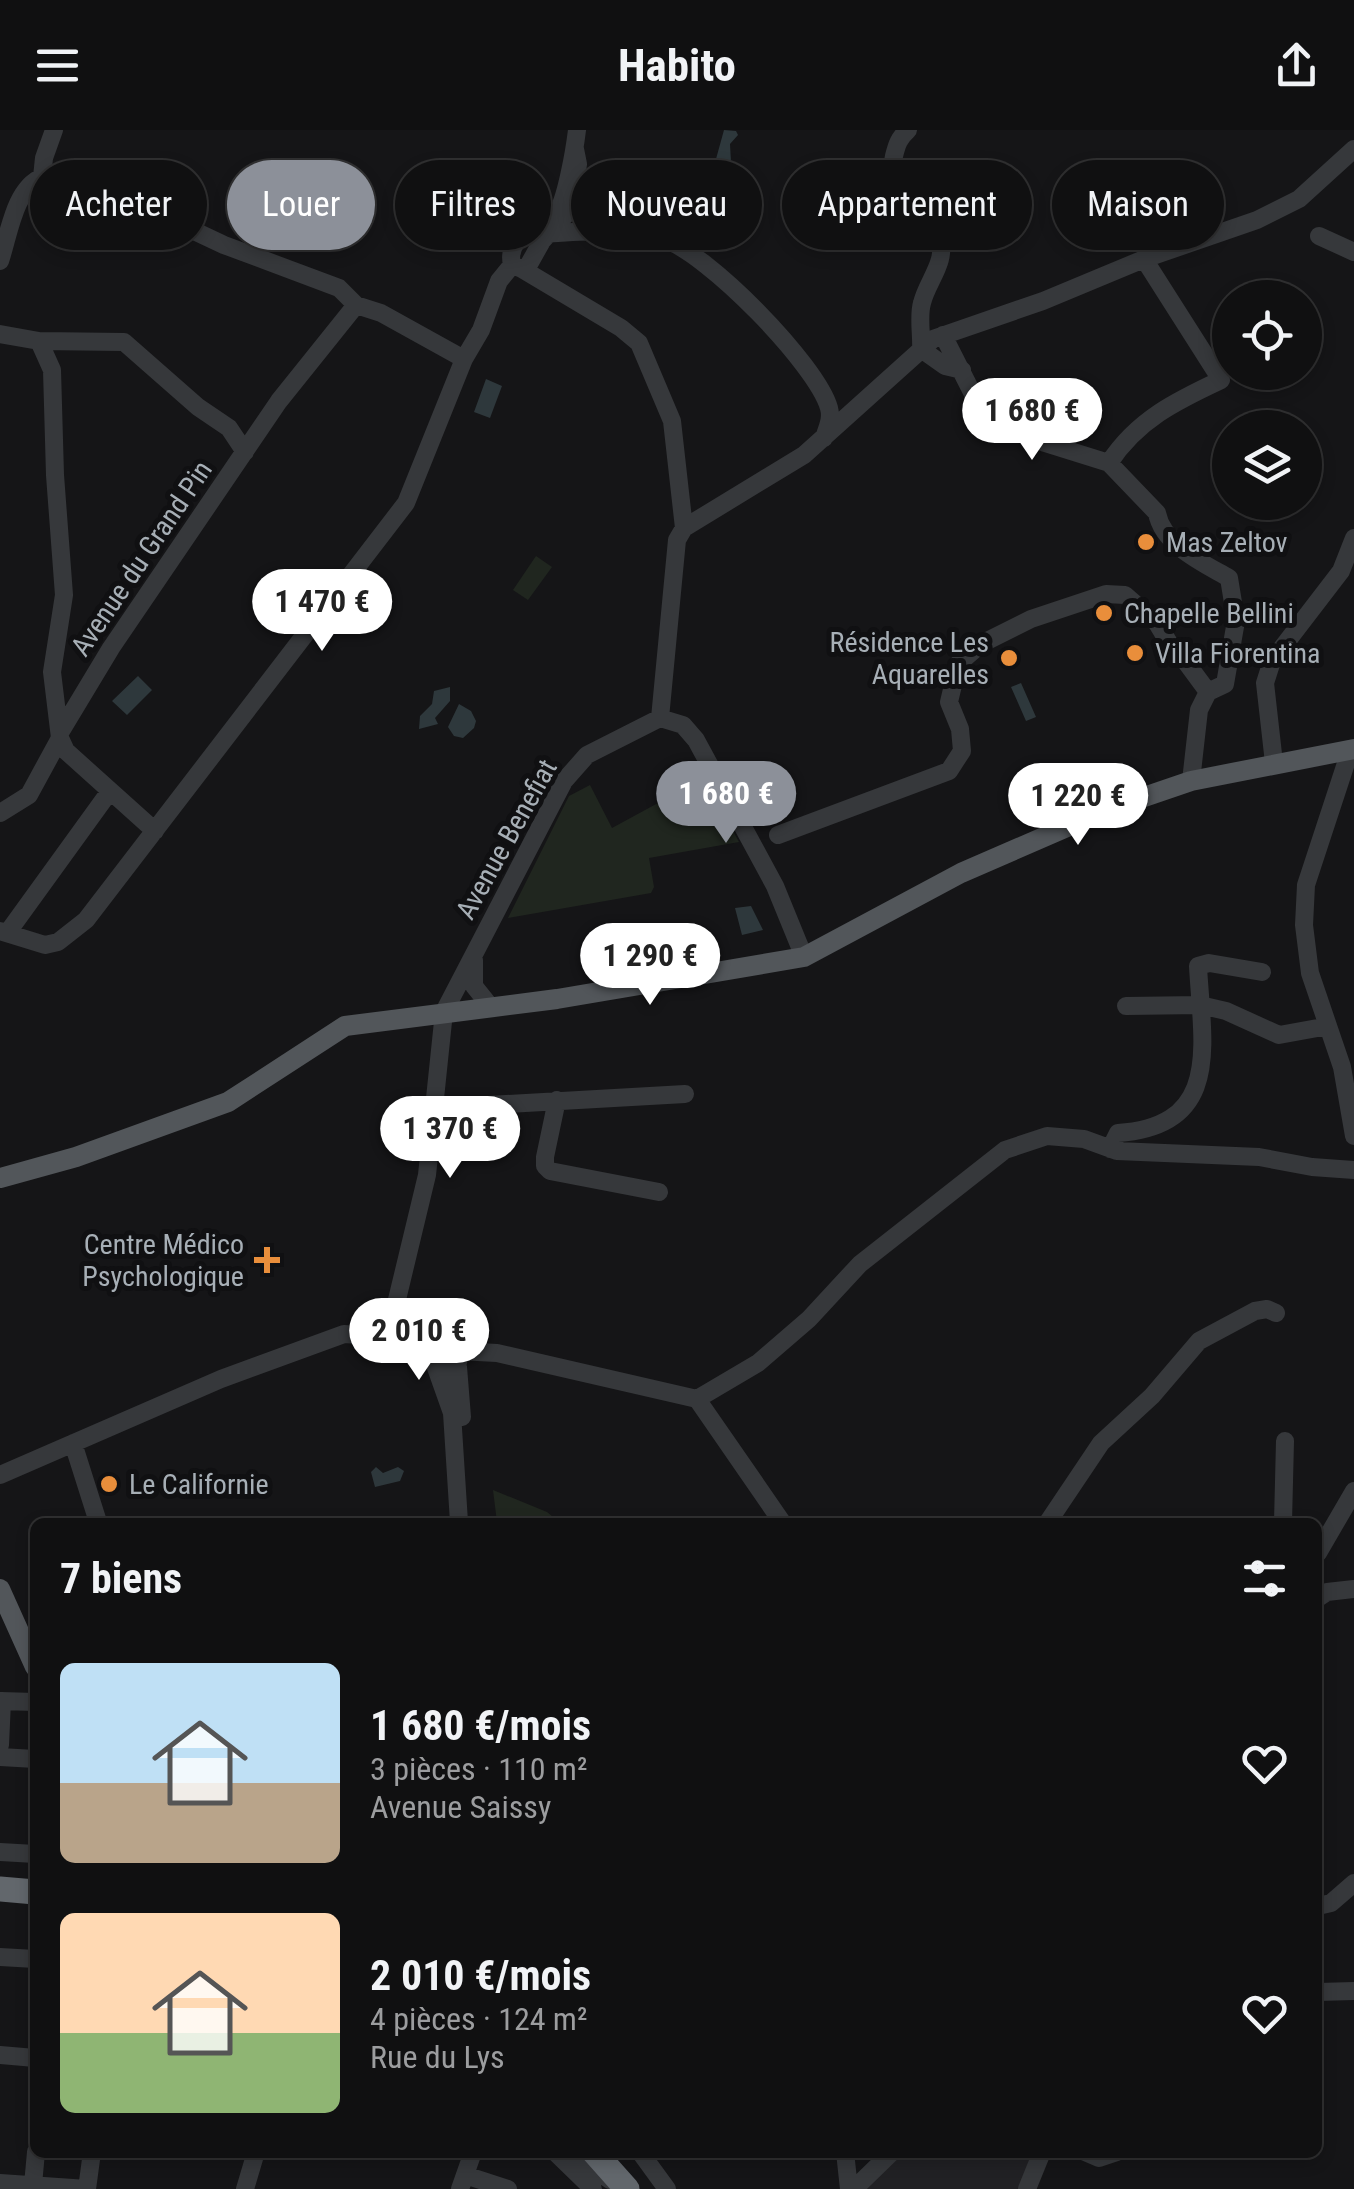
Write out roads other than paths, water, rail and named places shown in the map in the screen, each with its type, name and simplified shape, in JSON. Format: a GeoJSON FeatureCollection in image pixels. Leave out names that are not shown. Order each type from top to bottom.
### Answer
{"type":"FeatureCollection","features":[{"type":"Feature","properties":{"kind":"highway"},"geometry":{"type":"LineString","coordinates":[[0,1872],[30,1875]]}},
{"type":"Feature","properties":{"kind":"highway"},"geometry":{"type":"LineString","coordinates":[[0,1888],[30,1891]]}},
{"type":"Feature","properties":{"kind":"highway"},"geometry":{"type":"LineString","coordinates":[[595,2168],[624,2189]]}},
{"type":"Feature","properties":{"kind":"highway"},"geometry":{"type":"LineString","coordinates":[[595,2168],[641,2189]]}},
{"type":"Feature","properties":{"kind":"main road"},"geometry":{"type":"LineString","coordinates":[[0,1178],[76,1157],[228,1102],[345,1026],[557,998],[804,957],[990,859],[1034,844],[1106,810],[1191,781],[1352,750]]}},
{"type":"Feature","properties":{"kind":"main road"},"geometry":{"type":"LineString","coordinates":[[0,1589],[30,1656]]}},
{"type":"Feature","properties":{"kind":"street"},"geometry":{"type":"LineString","coordinates":[[44,160],[54,130]]}},
{"type":"Feature","properties":{"kind":"street"},"geometry":{"type":"LineString","coordinates":[[551,219],[558,211],[577,130]]}},
{"type":"Feature","properties":{"kind":"street"},"geometry":{"type":"LineString","coordinates":[[908,130],[898,139],[890,176],[895,190],[929,220],[940,238],[942,254],[920,306],[946,366],[962,370]]}},
{"type":"Feature","properties":{"kind":"street"},"geometry":{"type":"LineString","coordinates":[[804,957],[766,840],[691,732],[675,720],[660,718],[677,540],[684,528],[824,439],[932,341],[1144,259],[1258,220],[1299,199],[1354,149]]}},
{"type":"Feature","properties":{"kind":"street"},"geometry":{"type":"LineString","coordinates":[[551,231],[568,214],[577,175],[574,150]]}},
{"type":"Feature","properties":{"kind":"street"},"geometry":{"type":"LineString","coordinates":[[0,261],[22,196],[30,184]]}},
{"type":"Feature","properties":{"kind":"street"},"geometry":{"type":"LineString","coordinates":[[568,214],[571,219]]}},
{"type":"Feature","properties":{"kind":"street"},"geometry":{"type":"LineString","coordinates":[[207,236],[339,288],[356,305],[381,313],[464,360]]}},
{"type":"Feature","properties":{"kind":"street"},"geometry":{"type":"LineString","coordinates":[[1319,236],[1354,252]]}},
{"type":"Feature","properties":{"kind":"street"},"geometry":{"type":"LineString","coordinates":[[512,250],[517,267],[622,328],[639,343],[672,421],[684,528]]}},
{"type":"Feature","properties":{"kind":"street"},"geometry":{"type":"LineString","coordinates":[[110,791],[4,932],[46,945],[70,934],[86,920],[406,504],[500,281],[517,267],[532,262],[539,250]]}},
{"type":"Feature","properties":{"kind":"street"},"geometry":{"type":"LineString","coordinates":[[686,250],[761,314],[824,397],[830,418],[824,439]]}},
{"type":"Feature","properties":{"kind":"street"},"geometry":{"type":"LineString","coordinates":[[1109,462],[1120,446],[1168,405],[1221,380],[1144,259]]}},
{"type":"Feature","properties":{"kind":"street","name":"Avenue du Grand Pin"},"geometry":{"type":"LineString","coordinates":[[0,813],[29,795],[111,648],[304,366],[356,305]]}},
{"type":"Feature","properties":{"kind":"street"},"geometry":{"type":"LineString","coordinates":[[0,334],[39,341],[124,342],[198,407],[229,428],[245,452]]}},
{"type":"Feature","properties":{"kind":"street"},"geometry":{"type":"LineString","coordinates":[[39,341],[52,370],[55,475],[64,570],[64,610],[52,659],[60,734],[66,751],[155,831]]}},
{"type":"Feature","properties":{"kind":"street"},"geometry":{"type":"LineString","coordinates":[[932,341],[962,370],[984,416],[1045,443],[1109,462],[1157,513],[1158,521],[1182,550],[1229,578],[1236,622],[1226,684],[1208,692],[1199,710],[1191,781]]}},
{"type":"Feature","properties":{"kind":"street"},"geometry":{"type":"LineString","coordinates":[[824,397],[845,408],[859,406]]}},
{"type":"Feature","properties":{"kind":"street"},"geometry":{"type":"LineString","coordinates":[[1274,763],[1264,683],[1272,661],[1341,571],[1354,538]]}},
{"type":"Feature","properties":{"kind":"street"},"geometry":{"type":"LineString","coordinates":[[766,840],[950,771],[962,751],[960,730],[949,702],[958,664],[980,644],[1031,620],[1106,594],[1125,595],[1157,624],[1208,692]]}},
{"type":"Feature","properties":{"kind":"street","name":"Avenue Benefiat"},"geometry":{"type":"LineString","coordinates":[[444,1012],[559,790],[576,765],[587,755],[660,718]]}},
{"type":"Feature","properties":{"kind":"street"},"geometry":{"type":"LineString","coordinates":[[1352,750],[1306,885],[1304,926],[1310,972],[1342,1067],[1354,1136]]}},
{"type":"Feature","properties":{"kind":"street"},"geometry":{"type":"LineString","coordinates":[[474,955],[474,986],[490,1006]]}},
{"type":"Feature","properties":{"kind":"street"},"geometry":{"type":"LineString","coordinates":[[1110,1149],[1118,1133],[1133,1132],[1180,1115],[1192,1100],[1202,1060],[1198,966],[1208,963],[1262,972]]}},
{"type":"Feature","properties":{"kind":"street"},"geometry":{"type":"LineString","coordinates":[[1126,1006],[1200,1005],[1226,1011],[1279,1035],[1323,1027]]}},
{"type":"Feature","properties":{"kind":"street"},"geometry":{"type":"LineString","coordinates":[[388,1337],[427,1175],[444,1012]]}},
{"type":"Feature","properties":{"kind":"street"},"geometry":{"type":"LineString","coordinates":[[436,1108],[686,1094]]}},
{"type":"Feature","properties":{"kind":"street"},"geometry":{"type":"LineString","coordinates":[[557,1100],[545,1158],[550,1171],[659,1192]]}},
{"type":"Feature","properties":{"kind":"street"},"geometry":{"type":"LineString","coordinates":[[697,1399],[758,1363],[808,1319],[860,1264],[1005,1150],[1047,1136],[1084,1140],[1110,1149],[1259,1157],[1312,1168],[1354,1170]]}},
{"type":"Feature","properties":{"kind":"street"},"geometry":{"type":"LineString","coordinates":[[1050,1518],[1100,1443],[1152,1396],[1199,1341],[1255,1311],[1276,1313]]}},
{"type":"Feature","properties":{"kind":"street"},"geometry":{"type":"LineString","coordinates":[[0,1476],[236,1373],[344,1334],[388,1337],[437,1357],[448,1372],[458,1361],[486,1351],[697,1399],[779,1518]]}},
{"type":"Feature","properties":{"kind":"street"},"geometry":{"type":"LineString","coordinates":[[437,1357],[452,1413],[459,1518]]}},
{"type":"Feature","properties":{"kind":"street"},"geometry":{"type":"LineString","coordinates":[[458,1361],[470,1518]]}},
{"type":"Feature","properties":{"kind":"street"},"geometry":{"type":"LineString","coordinates":[[1283,1518],[1285,1440]]}},
{"type":"Feature","properties":{"kind":"street"},"geometry":{"type":"LineString","coordinates":[[73,1444],[97,1518]]}},
{"type":"Feature","properties":{"kind":"street"},"geometry":{"type":"LineString","coordinates":[[1322,1547],[1354,1491]]}},
{"type":"Feature","properties":{"kind":"street"},"geometry":{"type":"LineString","coordinates":[[1322,1595],[1354,1589]]}},
{"type":"Feature","properties":{"kind":"street"},"geometry":{"type":"LineString","coordinates":[[0,1745],[1,1701],[30,1702]]}},
{"type":"Feature","properties":{"kind":"street"},"geometry":{"type":"LineString","coordinates":[[0,1757],[30,1759]]}},
{"type":"Feature","properties":{"kind":"street"},"geometry":{"type":"LineString","coordinates":[[0,1852],[30,1854]]}},
{"type":"Feature","properties":{"kind":"street"},"geometry":{"type":"LineString","coordinates":[[1322,1905],[1354,1883]]}},
{"type":"Feature","properties":{"kind":"street"},"geometry":{"type":"LineString","coordinates":[[0,1958],[30,1959]]}},
{"type":"Feature","properties":{"kind":"street"},"geometry":{"type":"LineString","coordinates":[[1322,1992],[1354,1991]]}},
{"type":"Feature","properties":{"kind":"street"},"geometry":{"type":"LineString","coordinates":[[0,2055],[30,2058]]}},
{"type":"Feature","properties":{"kind":"street"},"geometry":{"type":"LineString","coordinates":[[37,2158],[40,2186]]}},
{"type":"Feature","properties":{"kind":"street"},"geometry":{"type":"LineString","coordinates":[[4,2185],[87,2189],[91,2158]]}},
{"type":"Feature","properties":{"kind":"street"},"geometry":{"type":"LineString","coordinates":[[245,2189],[254,2158]]}},
{"type":"Feature","properties":{"kind":"street"},"geometry":{"type":"LineString","coordinates":[[470,2158],[462,2182],[508,2189]]}},
{"type":"Feature","properties":{"kind":"street"},"geometry":{"type":"LineString","coordinates":[[570,2158],[595,2168]]}},
{"type":"Feature","properties":{"kind":"street"},"geometry":{"type":"LineString","coordinates":[[644,2158],[667,2189]]}},
{"type":"Feature","properties":{"kind":"street"},"geometry":{"type":"LineString","coordinates":[[846,2158],[851,2189]]}},
{"type":"Feature","properties":{"kind":"street"},"geometry":{"type":"LineString","coordinates":[[851,2189],[885,2158]]}},
{"type":"Feature","properties":{"kind":"street"},"geometry":{"type":"LineString","coordinates":[[1027,2189],[1040,2158]]}},
{"type":"Feature","properties":{"kind":"place","name":"Mas Zeltov"},"geometry":{"type":"Point","coordinates":[1146,542]}},
{"type":"Feature","properties":{"kind":"place","name":"Chapelle Bellini"},"geometry":{"type":"Point","coordinates":[1104,613]}},
{"type":"Feature","properties":{"kind":"place","name":"Villa Fiorentina"},"geometry":{"type":"Point","coordinates":[1135,653]}},
{"type":"Feature","properties":{"kind":"place","name":"Résidence Les Aquarelles"},"geometry":{"type":"Point","coordinates":[1009,658]}},
{"type":"Feature","properties":{"kind":"place","name":"Centre Médico Psychologique"},"geometry":{"type":"Point","coordinates":[267,1260]}},
{"type":"Feature","properties":{"kind":"place","name":"Le Californie"},"geometry":{"type":"Point","coordinates":[109,1484]}}]}
